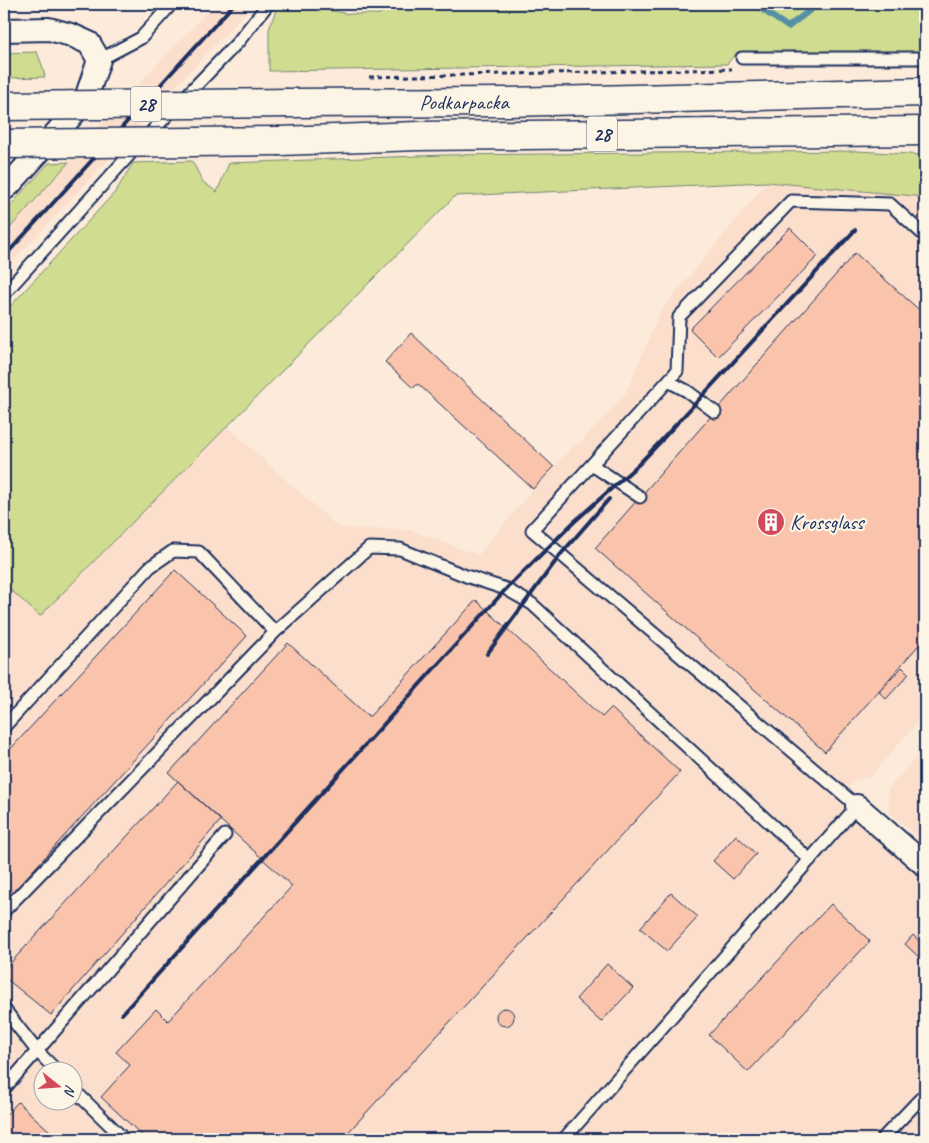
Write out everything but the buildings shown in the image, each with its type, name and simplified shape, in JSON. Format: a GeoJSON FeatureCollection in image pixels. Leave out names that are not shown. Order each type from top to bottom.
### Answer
{"type":"FeatureCollection","features":[{"type":"Feature","properties":{"kind":"main road","name":"Podkarpacka"},"geometry":{"type":"LineString","coordinates":[[4,106],[517,102],[925,92]]}},
{"type":"Feature","properties":{"kind":"main road","name":"Podkarpacka"},"geometry":{"type":"LineString","coordinates":[[4,144],[280,141],[418,136],[925,131]]}},
{"type":"Feature","properties":{"kind":"street"},"geometry":{"type":"LineString","coordinates":[[4,30],[49,29],[71,35],[89,43],[99,60],[85,101],[4,189]]}},
{"type":"Feature","properties":{"kind":"street"},"geometry":{"type":"LineString","coordinates":[[857,806],[925,865]]}},
{"type":"Feature","properties":{"kind":"lane"},"geometry":{"type":"LineString","coordinates":[[4,294],[132,152],[238,42],[268,4]]}},
{"type":"Feature","properties":{"kind":"lane"},"geometry":{"type":"LineString","coordinates":[[99,60],[141,38],[168,8]]}},
{"type":"Feature","properties":{"kind":"lane"},"geometry":{"type":"LineString","coordinates":[[741,63],[925,58]]}},
{"type":"Feature","properties":{"kind":"lane"},"geometry":{"type":"LineString","coordinates":[[564,1139],[857,806],[532,530],[678,371],[679,317],[791,201],[890,204],[925,236]]}},
{"type":"Feature","properties":{"kind":"lane"},"geometry":{"type":"LineString","coordinates":[[668,381],[687,391],[715,412]]}},
{"type":"Feature","properties":{"kind":"lane"},"geometry":{"type":"LineString","coordinates":[[592,465],[640,497]]}},
{"type":"Feature","properties":{"kind":"lane"},"geometry":{"type":"LineString","coordinates":[[4,911],[275,632],[369,548],[400,550],[506,590],[532,604],[810,860]]}},
{"type":"Feature","properties":{"kind":"lane"},"geometry":{"type":"LineString","coordinates":[[4,727],[150,567],[173,551],[199,552],[275,632]]}},
{"type":"Feature","properties":{"kind":"lane"},"geometry":{"type":"LineString","coordinates":[[4,1088],[225,835]]}},
{"type":"Feature","properties":{"kind":"lane"},"geometry":{"type":"LineString","coordinates":[[4,1009],[46,1060]]}},
{"type":"Feature","properties":{"kind":"lane"},"geometry":{"type":"LineString","coordinates":[[882,1139],[925,1094]]}},
{"type":"Feature","properties":{"kind":"lane"},"geometry":{"type":"LineString","coordinates":[[82,1098],[124,1139]]}},
{"type":"Feature","properties":{"kind":"path"},"geometry":{"type":"LineString","coordinates":[[365,77],[741,63]]}},
{"type":"Feature","properties":{"kind":"shaded area"},"geometry":{"type":"Polygon","coordinates":[[[215,4],[253,4],[4,271],[4,235],[126,97],[215,4]]]}},
{"type":"Feature","properties":{"kind":"shaded area"},"geometry":{"type":"Polygon","coordinates":[[[767,182],[925,197],[925,714],[869,778],[855,780],[836,800],[865,827],[925,876],[925,1139],[4,1139],[4,584],[40,616],[227,426],[339,528],[411,530],[478,555],[533,489],[575,444],[580,443],[627,391],[660,312],[767,182]]]}},
{"type":"Feature","properties":{"kind":"shaded area"},"geometry":{"type":"Polygon","coordinates":[[[925,747],[925,844],[889,812],[888,789],[925,747]]]}},
{"type":"Feature","properties":{"kind":"green space"},"geometry":{"type":"Polygon","coordinates":[[[278,4],[294,4],[350,14],[380,14],[385,4],[925,4],[925,54],[737,52],[727,64],[269,71],[269,29],[278,4]]]}},
{"type":"Feature","properties":{"kind":"green space"},"geometry":{"type":"Polygon","coordinates":[[[37,52],[45,77],[4,78],[4,53],[37,52]]]}},
{"type":"Feature","properties":{"kind":"green space"},"geometry":{"type":"Polygon","coordinates":[[[858,151],[925,155],[925,197],[767,182],[455,196],[40,616],[4,584],[4,313],[116,191],[133,163],[192,161],[203,182],[217,192],[229,163],[444,155],[858,151]]]}},
{"type":"Feature","properties":{"kind":"green space"},"geometry":{"type":"Polygon","coordinates":[[[69,162],[4,235],[4,212],[49,163],[69,162]]]}},
{"type":"Feature","properties":{"kind":"waterway"},"geometry":{"type":"LineString","coordinates":[[754,4],[788,27],[818,4]]}},
{"type":"Feature","properties":{"kind":"railway"},"geometry":{"type":"LineString","coordinates":[[4,257],[234,4]]}},
{"type":"Feature","properties":{"kind":"railway"},"geometry":{"type":"LineString","coordinates":[[657,445],[855,230]]}},
{"type":"Feature","properties":{"kind":"railway"},"geometry":{"type":"LineString","coordinates":[[122,1014],[506,589],[662,440]]}},
{"type":"Feature","properties":{"kind":"railway"},"geometry":{"type":"LineString","coordinates":[[487,654],[561,554],[609,499]]}},
{"type":"Feature","properties":{"kind":"place","name":"Krossglass"},"geometry":{"type":"Point","coordinates":[771,522]}}]}
